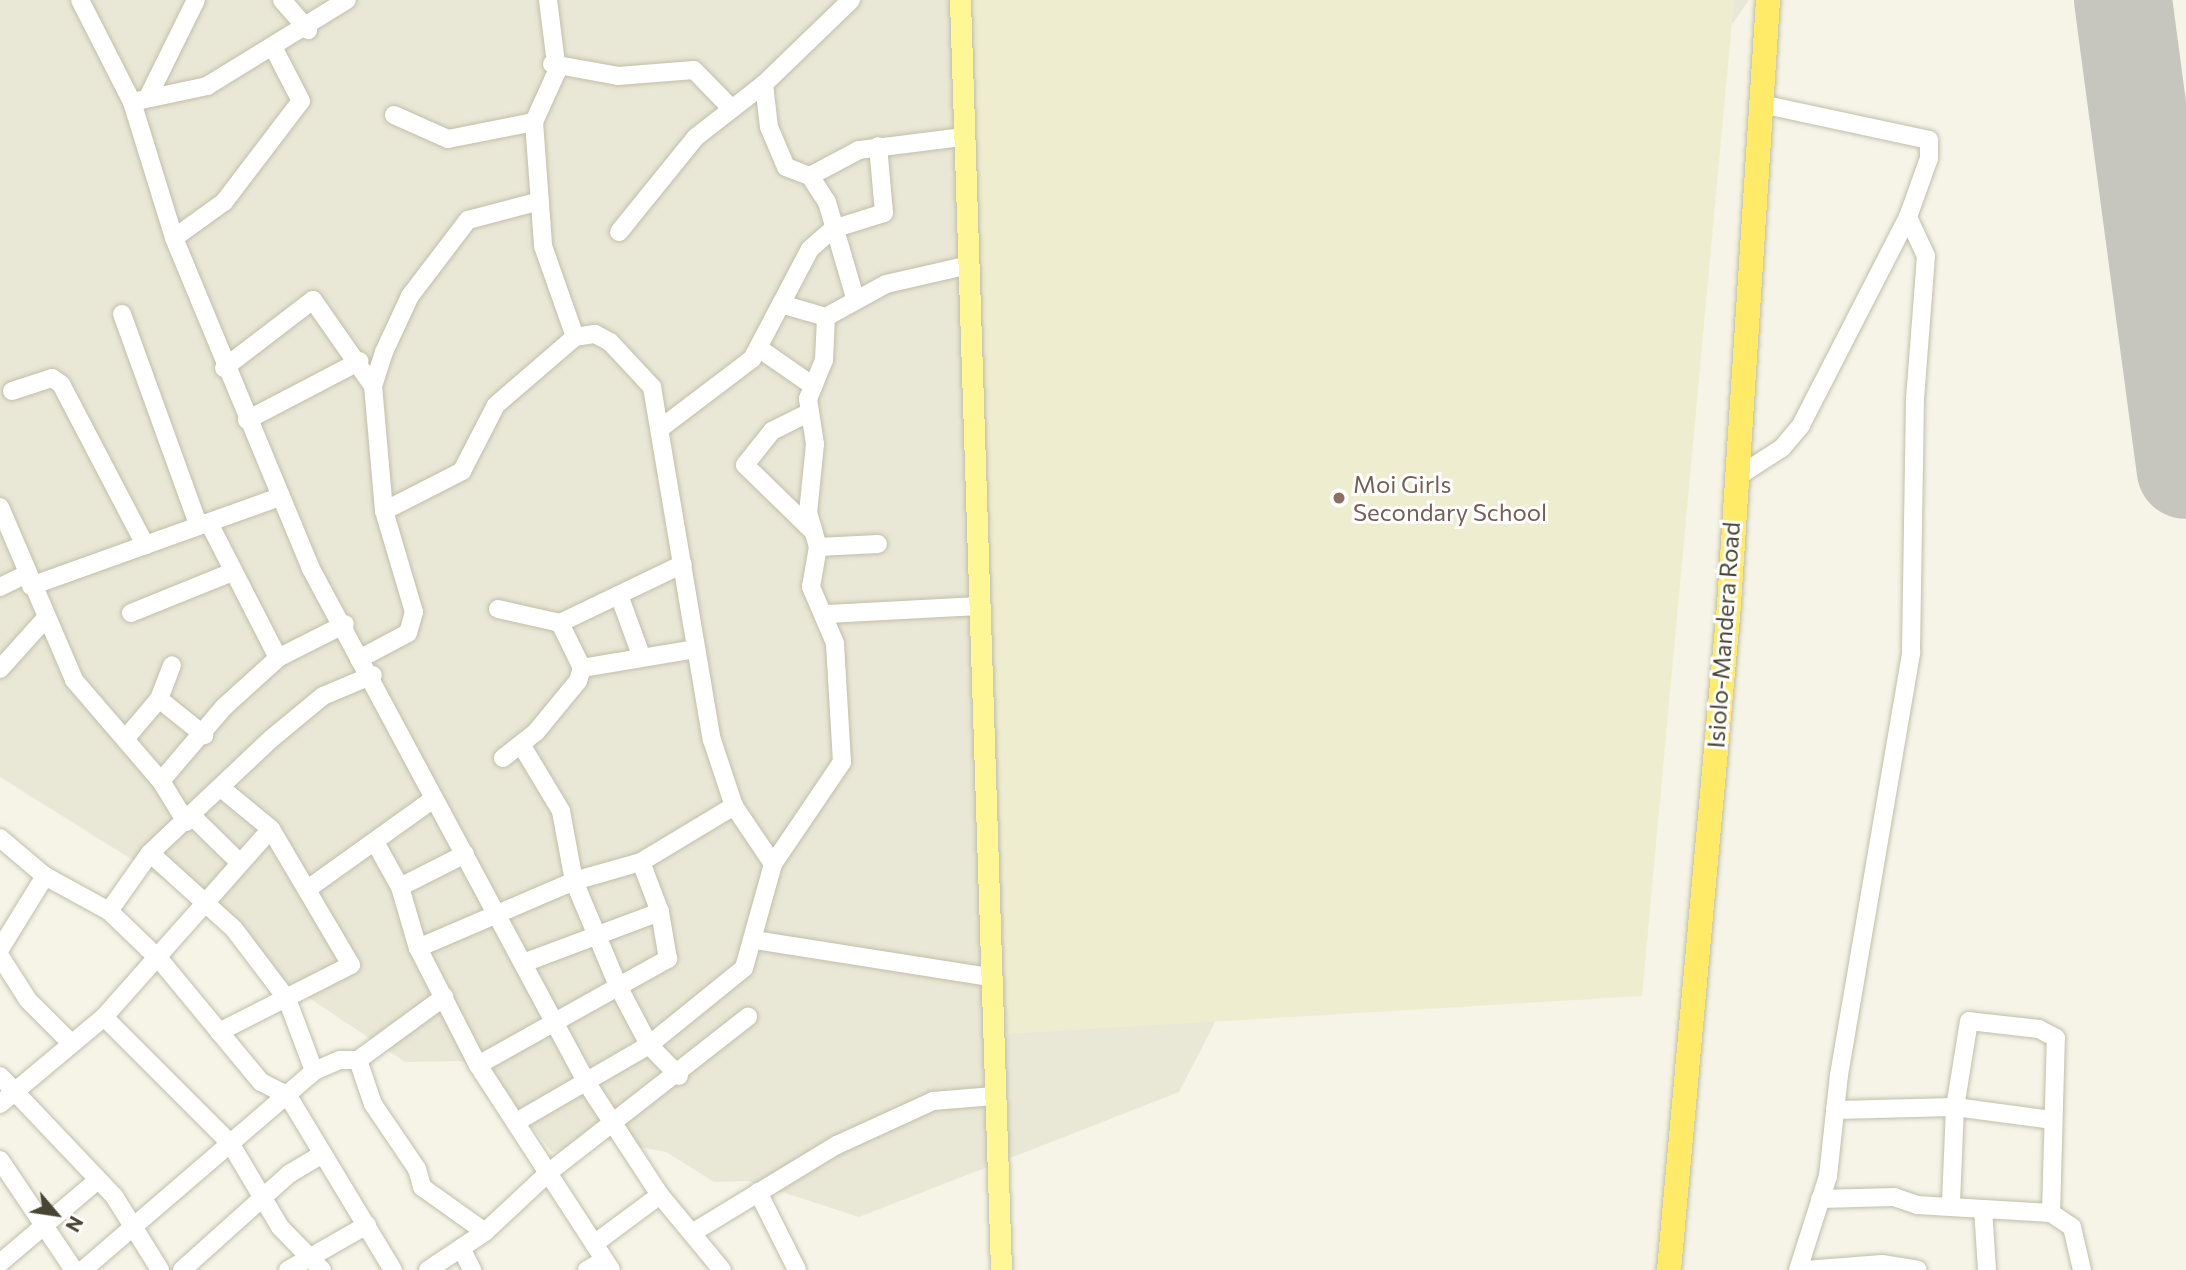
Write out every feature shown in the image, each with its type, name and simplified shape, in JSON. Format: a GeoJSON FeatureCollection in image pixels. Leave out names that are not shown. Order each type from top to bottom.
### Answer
{"type":"FeatureCollection","features":[{"type":"Feature","properties":{"kind":"highway","name":"Isiolo-Mandera Road"},"geometry":{"type":"LineString","coordinates":[[1669,1270],[1729,605],[1734,479],[1768,0]]}},
{"type":"Feature","properties":{"kind":"main road"},"geometry":{"type":"LineString","coordinates":[[960,0],[965,265],[1001,1270]]}},
{"type":"Feature","properties":{"kind":"street"},"geometry":{"type":"LineString","coordinates":[[80,0],[141,98],[174,238],[224,368],[280,497],[345,624],[359,659],[373,675],[432,800],[526,962],[589,1085],[660,1195],[722,1270]]}},
{"type":"Feature","properties":{"kind":"street"},"geometry":{"type":"LineString","coordinates":[[141,98],[196,0]]}},
{"type":"Feature","properties":{"kind":"street"},"geometry":{"type":"LineString","coordinates":[[282,0],[308,30]]}},
{"type":"Feature","properties":{"kind":"street"},"geometry":{"type":"LineString","coordinates":[[141,98],[207,86],[308,30],[347,0]]}},
{"type":"Feature","properties":{"kind":"street"},"geometry":{"type":"LineString","coordinates":[[548,0],[552,64],[557,71],[534,122],[543,246],[575,337]]}},
{"type":"Feature","properties":{"kind":"street"},"geometry":{"type":"LineString","coordinates":[[619,232],[676,158],[729,105],[764,84],[851,0]]}},
{"type":"Feature","properties":{"kind":"street"},"geometry":{"type":"LineString","coordinates":[[174,238],[224,202],[300,101],[274,49]]}},
{"type":"Feature","properties":{"kind":"street"},"geometry":{"type":"LineString","coordinates":[[552,64],[618,76],[694,70],[729,105]]}},
{"type":"Feature","properties":{"kind":"street"},"geometry":{"type":"LineString","coordinates":[[764,84],[769,127],[786,167],[810,176],[827,202],[855,298]]}},
{"type":"Feature","properties":{"kind":"street"},"geometry":{"type":"LineString","coordinates":[[1734,479],[1782,448],[1801,425],[1908,217],[1929,140],[1761,104]]}},
{"type":"Feature","properties":{"kind":"street"},"geometry":{"type":"LineString","coordinates":[[394,115],[447,139],[534,122]]}},
{"type":"Feature","properties":{"kind":"street"},"geometry":{"type":"LineString","coordinates":[[810,176],[878,146],[962,137]]}},
{"type":"Feature","properties":{"kind":"street"},"geometry":{"type":"LineString","coordinates":[[661,428],[735,375],[760,349],[805,256],[833,229],[884,213],[878,146]]}},
{"type":"Feature","properties":{"kind":"street"},"geometry":{"type":"LineString","coordinates":[[373,386],[399,313],[468,220],[540,201]]}},
{"type":"Feature","properties":{"kind":"street"},"geometry":{"type":"LineString","coordinates":[[1798,1270],[1820,1199],[1911,652],[1915,399],[1926,256],[1908,217]]}},
{"type":"Feature","properties":{"kind":"street"},"geometry":{"type":"LineString","coordinates":[[781,304],[826,317],[855,298],[886,284],[965,265]]}},
{"type":"Feature","properties":{"kind":"street"},"geometry":{"type":"LineString","coordinates":[[224,368],[313,300],[360,361],[373,386],[384,510],[414,612],[408,633],[359,659]]}},
{"type":"Feature","properties":{"kind":"street"},"geometry":{"type":"LineString","coordinates":[[122,314],[197,521],[210,525]]}},
{"type":"Feature","properties":{"kind":"street"},"geometry":{"type":"LineString","coordinates":[[519,1122],[589,1085],[649,1045],[744,968],[755,940],[773,864],[842,762],[837,661],[827,614],[811,587],[816,539],[808,499],[815,444],[808,413],[813,386],[825,352],[826,317]]}},
{"type":"Feature","properties":{"kind":"street"},"geometry":{"type":"LineString","coordinates":[[384,510],[461,471],[496,405],[575,337],[595,334],[640,367],[661,428],[712,740],[734,806],[773,864]]}},
{"type":"Feature","properties":{"kind":"street"},"geometry":{"type":"LineString","coordinates":[[760,349],[813,386]]}},
{"type":"Feature","properties":{"kind":"street"},"geometry":{"type":"LineString","coordinates":[[247,420],[360,361]]}},
{"type":"Feature","properties":{"kind":"street"},"geometry":{"type":"LineString","coordinates":[[12,391],[52,377],[61,384],[145,545]]}},
{"type":"Feature","properties":{"kind":"street"},"geometry":{"type":"LineString","coordinates":[[808,413],[772,431],[745,465],[816,539],[878,544]]}},
{"type":"Feature","properties":{"kind":"street"},"geometry":{"type":"LineString","coordinates":[[0,587],[28,581],[210,525],[280,497]]}},
{"type":"Feature","properties":{"kind":"street"},"geometry":{"type":"LineString","coordinates":[[0,507],[28,581],[74,680],[161,781],[189,819],[240,863]]}},
{"type":"Feature","properties":{"kind":"street"},"geometry":{"type":"LineString","coordinates":[[210,525],[230,573],[278,659]]}},
{"type":"Feature","properties":{"kind":"street"},"geometry":{"type":"LineString","coordinates":[[498,609],[560,622],[682,564]]}},
{"type":"Feature","properties":{"kind":"street"},"geometry":{"type":"LineString","coordinates":[[131,612],[230,573]]}},
{"type":"Feature","properties":{"kind":"street"},"geometry":{"type":"LineString","coordinates":[[619,595],[641,655]]}},
{"type":"Feature","properties":{"kind":"street"},"geometry":{"type":"LineString","coordinates":[[827,614],[979,606]]}},
{"type":"Feature","properties":{"kind":"street"},"geometry":{"type":"LineString","coordinates":[[0,669],[46,618]]}},
{"type":"Feature","properties":{"kind":"street"},"geometry":{"type":"LineString","coordinates":[[560,622],[582,668]]}},
{"type":"Feature","properties":{"kind":"street"},"geometry":{"type":"LineString","coordinates":[[161,781],[278,659],[345,624]]}},
{"type":"Feature","properties":{"kind":"street"},"geometry":{"type":"LineString","coordinates":[[582,668],[641,655],[696,649]]}},
{"type":"Feature","properties":{"kind":"street"},"geometry":{"type":"LineString","coordinates":[[125,739],[159,699],[172,665]]}},
{"type":"Feature","properties":{"kind":"street"},"geometry":{"type":"LineString","coordinates":[[503,758],[522,746],[569,695],[582,668]]}},
{"type":"Feature","properties":{"kind":"street"},"geometry":{"type":"LineString","coordinates":[[108,911],[150,853],[323,696],[373,675]]}},
{"type":"Feature","properties":{"kind":"street"},"geometry":{"type":"LineString","coordinates":[[159,699],[204,735]]}},
{"type":"Feature","properties":{"kind":"street"},"geometry":{"type":"LineString","coordinates":[[522,746],[561,811],[574,881],[618,988],[649,1045],[679,1076]]}},
{"type":"Feature","properties":{"kind":"street"},"geometry":{"type":"LineString","coordinates":[[219,1032],[351,965],[309,888],[271,828],[221,788]]}},
{"type":"Feature","properties":{"kind":"street"},"geometry":{"type":"LineString","coordinates":[[309,888],[432,800]]}},
{"type":"Feature","properties":{"kind":"street"},"geometry":{"type":"LineString","coordinates":[[418,948],[574,881],[641,862],[734,806]]}},
{"type":"Feature","properties":{"kind":"street"},"geometry":{"type":"LineString","coordinates":[[7,1097],[104,1017],[160,960],[271,828]]}},
{"type":"Feature","properties":{"kind":"street"},"geometry":{"type":"LineString","coordinates":[[0,838],[45,876],[108,911],[160,960],[261,1082],[288,1096],[393,1270]]}},
{"type":"Feature","properties":{"kind":"street"},"geometry":{"type":"LineString","coordinates":[[375,842],[400,887],[418,948],[478,1065],[519,1122],[548,1173],[608,1265],[587,1270]]}},
{"type":"Feature","properties":{"kind":"street"},"geometry":{"type":"LineString","coordinates":[[150,853],[209,901],[287,999],[314,1071]]}},
{"type":"Feature","properties":{"kind":"street"},"geometry":{"type":"LineString","coordinates":[[400,887],[465,854]]}},
{"type":"Feature","properties":{"kind":"street"},"geometry":{"type":"LineString","coordinates":[[478,1065],[668,959],[660,912],[641,862]]}},
{"type":"Feature","properties":{"kind":"street"},"geometry":{"type":"LineString","coordinates":[[45,876],[0,949],[28,1000],[72,1044]]}},
{"type":"Feature","properties":{"kind":"street"},"geometry":{"type":"LineString","coordinates":[[526,962],[598,938],[660,912]]}},
{"type":"Feature","properties":{"kind":"street"},"geometry":{"type":"LineString","coordinates":[[755,940],[989,977]]}},
{"type":"Feature","properties":{"kind":"street"},"geometry":{"type":"LineString","coordinates":[[83,1270],[132,1231],[314,1071],[358,1060],[444,997]]}},
{"type":"Feature","properties":{"kind":"street"},"geometry":{"type":"LineString","coordinates":[[104,1017],[230,1143],[254,1176],[262,1202],[315,1265]]}},
{"type":"Feature","properties":{"kind":"street"},"geometry":{"type":"LineString","coordinates":[[428,1270],[485,1232],[548,1173],[614,1120],[679,1076],[748,1017]]}},
{"type":"Feature","properties":{"kind":"street"},"geometry":{"type":"LineString","coordinates":[[1951,1204],[1955,1107],[1965,1026],[1987,1020],[2054,1034],[2051,1213]]}},
{"type":"Feature","properties":{"kind":"street"},"geometry":{"type":"LineString","coordinates":[[358,1060],[373,1104],[417,1169],[422,1187],[485,1232]]}},
{"type":"Feature","properties":{"kind":"street"},"geometry":{"type":"LineString","coordinates":[[0,1076],[7,1097],[39,1111],[98,1180],[160,1270]]}},
{"type":"Feature","properties":{"kind":"street"},"geometry":{"type":"LineString","coordinates":[[692,1233],[807,1159],[933,1101],[994,1096]]}},
{"type":"Feature","properties":{"kind":"street"},"geometry":{"type":"LineString","coordinates":[[1835,1110],[1955,1107],[2053,1120]]}},
{"type":"Feature","properties":{"kind":"street"},"geometry":{"type":"LineString","coordinates":[[182,1270],[322,1154]]}},
{"type":"Feature","properties":{"kind":"street"},"geometry":{"type":"LineString","coordinates":[[0,1160],[74,1270]]}},
{"type":"Feature","properties":{"kind":"street"},"geometry":{"type":"LineString","coordinates":[[0,1263],[98,1180]]}},
{"type":"Feature","properties":{"kind":"street"},"geometry":{"type":"LineString","coordinates":[[758,1192],[797,1270]]}},
{"type":"Feature","properties":{"kind":"street"},"geometry":{"type":"LineString","coordinates":[[594,1244],[660,1195]]}},
{"type":"Feature","properties":{"kind":"street"},"geometry":{"type":"LineString","coordinates":[[1820,1199],[1951,1204],[1983,1209],[2051,1213],[2072,1227],[2081,1270]]}},
{"type":"Feature","properties":{"kind":"street"},"geometry":{"type":"LineString","coordinates":[[1983,1209],[1987,1270]]}},
{"type":"Feature","properties":{"kind":"street"},"geometry":{"type":"LineString","coordinates":[[288,1270],[315,1265],[367,1225]]}},
{"type":"Feature","properties":{"kind":"street"},"geometry":{"type":"LineString","coordinates":[[461,1248],[472,1270]]}},
{"type":"Feature","properties":{"kind":"street"},"geometry":{"type":"LineString","coordinates":[[1805,1270],[1882,1264],[1918,1270]]}},
{"type":"Feature","properties":{"kind":"shaded area"},"geometry":{"type":"Polygon","coordinates":[[[0,0],[1749,0],[1523,325],[1246,962],[1179,1092],[859,1217],[748,1181],[714,1182],[666,1152],[605,1140],[552,1152],[495,1081],[462,1061],[405,1062],[287,983],[179,889],[0,777],[0,0]]]}},
{"type":"Feature","properties":{"kind":"shaded area","name":"Moi Girls Secondary School"},"geometry":{"type":"Polygon","coordinates":[[[972,0],[1734,0],[1642,996],[1008,1034],[972,0]]]}},
{"type":"Feature","properties":{"kind":"runway"},"geometry":{"type":"LineString","coordinates":[[2123,0],[2186,470]]}},
{"type":"Feature","properties":{"kind":"place","name":"Moi Girls Secondary School"},"geometry":{"type":"Point","coordinates":[1339,498]}}]}
